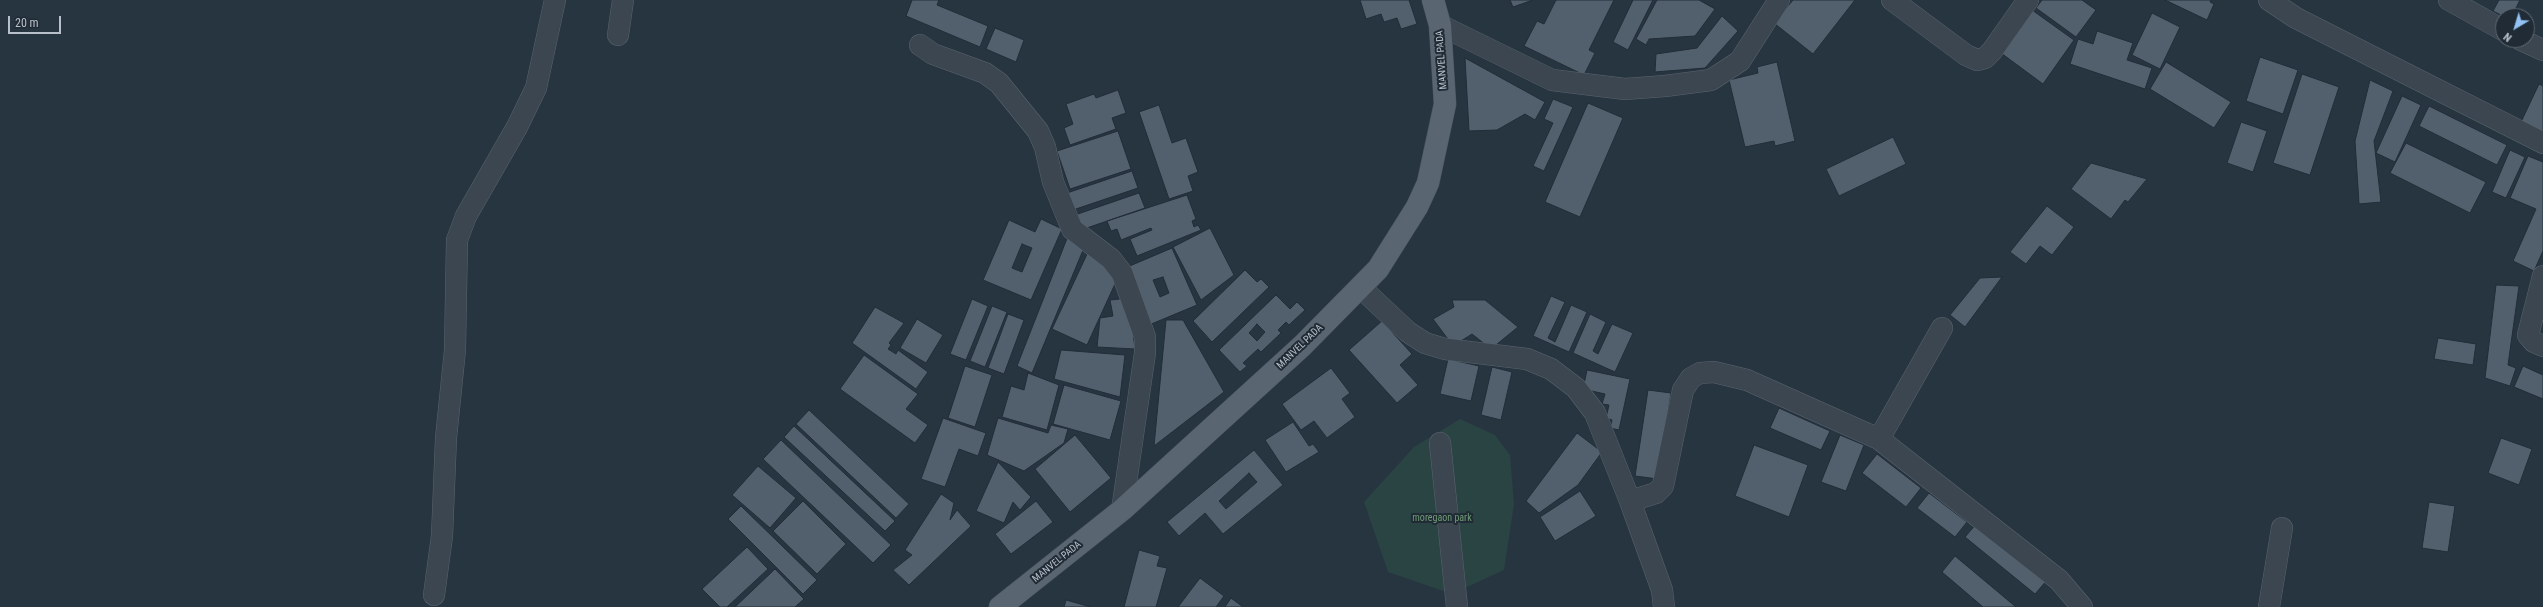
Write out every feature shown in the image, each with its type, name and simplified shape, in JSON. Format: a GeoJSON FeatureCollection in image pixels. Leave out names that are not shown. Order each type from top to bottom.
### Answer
{"type":"FeatureCollection","features":[{"type":"Feature","properties":{"kind":"main road","name":"MANVEL PADA"},"geometry":{"type":"LineString","coordinates":[[1000,607],[1122,510],[1302,346],[1378,268],[1417,207],[1428,183],[1445,104],[1440,25],[1433,0]]}},
{"type":"Feature","properties":{"kind":"street"},"geometry":{"type":"LineString","coordinates":[[434,595],[442,536],[446,438],[455,350],[457,240],[466,216],[517,126],[536,88],[555,0]]}},
{"type":"Feature","properties":{"kind":"street"},"geometry":{"type":"LineString","coordinates":[[618,35],[623,0]]}},
{"type":"Feature","properties":{"kind":"street"},"geometry":{"type":"LineString","coordinates":[[1440,25],[1552,80],[1625,89],[1712,80],[1740,61],[1779,0]]}},
{"type":"Feature","properties":{"kind":"street"},"geometry":{"type":"LineString","coordinates":[[1892,0],[1966,56],[1977,60],[1985,58],[1992,51],[2028,0]]}},
{"type":"Feature","properties":{"kind":"street"},"geometry":{"type":"LineString","coordinates":[[2269,0],[2296,18],[2543,143]]}},
{"type":"Feature","properties":{"kind":"street"},"geometry":{"type":"LineString","coordinates":[[2449,0],[2495,26]]}},
{"type":"Feature","properties":{"kind":"street"},"geometry":{"type":"LineString","coordinates":[[920,45],[934,54],[984,73],[999,83],[1038,131],[1045,147],[1053,182],[1072,229],[1111,259],[1122,273],[1145,337],[1145,353],[1122,510]]}},
{"type":"Feature","properties":{"kind":"street"},"geometry":{"type":"LineString","coordinates":[[2543,276],[2528,335],[2534,342],[2543,346]]}},
{"type":"Feature","properties":{"kind":"street"},"geometry":{"type":"LineString","coordinates":[[1360,287],[1408,332],[1425,343],[1445,349],[1527,358],[1551,369],[1576,388],[1595,413],[1630,501],[1662,590],[1664,607]]}},
{"type":"Feature","properties":{"kind":"street"},"geometry":{"type":"LineString","coordinates":[[1878,439],[1942,328]]}},
{"type":"Feature","properties":{"kind":"street"},"geometry":{"type":"LineString","coordinates":[[1630,501],[1656,493],[1663,486],[1684,390],[1691,378],[1700,373],[1714,372],[1747,380],[1878,439],[2059,580],[2082,607]]}},
{"type":"Feature","properties":{"kind":"street"},"geometry":{"type":"LineString","coordinates":[[1440,443],[1457,607]]}},
{"type":"Feature","properties":{"kind":"street"},"geometry":{"type":"LineString","coordinates":[[2269,607],[2282,528]]}},
{"type":"Feature","properties":{"kind":"green space","name":"moregaon park"},"geometry":{"type":"Polygon","coordinates":[[[1460,419],[1495,435],[1510,455],[1514,504],[1504,570],[1452,594],[1388,572],[1364,502],[1414,447],[1460,419]]]}},
{"type":"Feature","properties":{"kind":"building"},"geometry":{"type":"Polygon","coordinates":[[[912,0],[939,0],[937,5],[988,26],[980,47],[906,16],[912,0]]]}},
{"type":"Feature","properties":{"kind":"building"},"geometry":{"type":"Polygon","coordinates":[[[1360,0],[1409,0],[1417,24],[1401,29],[1397,18],[1384,22],[1381,14],[1366,19],[1360,0]]]}},
{"type":"Feature","properties":{"kind":"building"},"geometry":{"type":"Polygon","coordinates":[[[1510,0],[1533,0],[1513,7],[1510,0]]]}},
{"type":"Feature","properties":{"kind":"building"},"geometry":{"type":"Polygon","coordinates":[[[1556,0],[1614,0],[1589,50],[1595,53],[1584,75],[1524,46],[1537,21],[1544,24],[1556,0]]]}},
{"type":"Feature","properties":{"kind":"building"},"geometry":{"type":"Polygon","coordinates":[[[1633,0],[1653,0],[1628,50],[1613,42],[1633,0]]]}},
{"type":"Feature","properties":{"kind":"building"},"geometry":{"type":"Polygon","coordinates":[[[1657,0],[1699,0],[1715,9],[1695,36],[1649,39],[1646,45],[1636,39],[1657,0]]]}},
{"type":"Feature","properties":{"kind":"building"},"geometry":{"type":"Polygon","coordinates":[[[1793,0],[1855,0],[1813,54],[1774,23],[1793,0]]]}},
{"type":"Feature","properties":{"kind":"building"},"geometry":{"type":"Polygon","coordinates":[[[2042,0],[2082,0],[2096,10],[2076,37],[2036,8],[2042,0]]]}},
{"type":"Feature","properties":{"kind":"building"},"geometry":{"type":"Polygon","coordinates":[[[2165,0],[2211,0],[2210,2],[2214,4],[2207,20],[2165,0]]]}},
{"type":"Feature","properties":{"kind":"building"},"geometry":{"type":"Polygon","coordinates":[[[2499,0],[2520,0],[2516,8],[2495,8],[2495,12],[2493,11],[2499,0]]]}},
{"type":"Feature","properties":{"kind":"building"},"geometry":{"type":"Polygon","coordinates":[[[2032,10],[2074,40],[2043,84],[2001,53],[2032,10]]]}},
{"type":"Feature","properties":{"kind":"building"},"geometry":{"type":"Polygon","coordinates":[[[2152,13],[2180,27],[2160,69],[2132,55],[2152,13]]]}},
{"type":"Feature","properties":{"kind":"building"},"geometry":{"type":"Polygon","coordinates":[[[1722,16],[1738,31],[1705,68],[1655,72],[1656,54],[1697,48],[1722,16]]]}},
{"type":"Feature","properties":{"kind":"building"},"geometry":{"type":"Polygon","coordinates":[[[995,28],[1024,40],[1016,62],[986,49],[995,28]]]}},
{"type":"Feature","properties":{"kind":"building"},"geometry":{"type":"Polygon","coordinates":[[[2097,31],[2133,43],[2127,60],[2152,68],[2145,89],[2070,64],[2078,39],[2093,44],[2097,31]]]}},
{"type":"Feature","properties":{"kind":"building"},"geometry":{"type":"Polygon","coordinates":[[[2260,57],[2298,70],[2283,114],[2246,101],[2260,57]]]}},
{"type":"Feature","properties":{"kind":"building"},"geometry":{"type":"Polygon","coordinates":[[[1465,58],[1545,102],[1535,120],[1525,114],[1497,130],[1469,131],[1465,58]]]}},
{"type":"Feature","properties":{"kind":"building"},"geometry":{"type":"Polygon","coordinates":[[[1777,62],[1795,141],[1775,146],[1774,141],[1745,147],[1729,80],[1758,73],[1757,67],[1777,62]]]}},
{"type":"Feature","properties":{"kind":"building"},"geometry":{"type":"Polygon","coordinates":[[[2166,62],[2231,102],[2214,128],[2150,89],[2166,62]]]}},
{"type":"Feature","properties":{"kind":"building"},"geometry":{"type":"Polygon","coordinates":[[[2302,74],[2339,87],[2310,175],[2273,163],[2302,74]]]}},
{"type":"Feature","properties":{"kind":"building"},"geometry":{"type":"Polygon","coordinates":[[[2370,80],[2393,91],[2374,141],[2381,202],[2359,204],[2355,141],[2370,80]]]}},
{"type":"Feature","properties":{"kind":"building"},"geometry":{"type":"Polygon","coordinates":[[[2539,84],[2543,86],[2543,133],[2521,122],[2539,84]]]}},
{"type":"Feature","properties":{"kind":"building"},"geometry":{"type":"Polygon","coordinates":[[[1118,90],[1126,113],[1112,118],[1116,129],[1070,145],[1064,128],[1073,124],[1066,104],[1094,94],[1096,98],[1118,90]]]}},
{"type":"Feature","properties":{"kind":"building"},"geometry":{"type":"Polygon","coordinates":[[[2402,96],[2421,105],[2395,162],[2376,153],[2402,96]]]}},
{"type":"Feature","properties":{"kind":"building"},"geometry":{"type":"Polygon","coordinates":[[[1553,99],[1573,107],[1544,171],[1533,166],[1553,123],[1544,119],[1553,99]]]}},
{"type":"Feature","properties":{"kind":"building"},"geometry":{"type":"Polygon","coordinates":[[[1588,103],[1623,118],[1580,217],[1545,202],[1588,103]]]}},
{"type":"Feature","properties":{"kind":"building"},"geometry":{"type":"Polygon","coordinates":[[[1159,105],[1172,143],[1186,138],[1198,172],[1188,176],[1193,191],[1169,199],[1139,112],[1159,105]]]}},
{"type":"Feature","properties":{"kind":"building"},"geometry":{"type":"Polygon","coordinates":[[[2429,106],[2507,145],[2497,165],[2419,126],[2429,106]]]}},
{"type":"Feature","properties":{"kind":"building"},"geometry":{"type":"Polygon","coordinates":[[[2241,122],[2267,131],[2253,172],[2227,163],[2241,122]]]}},
{"type":"Feature","properties":{"kind":"building"},"geometry":{"type":"Polygon","coordinates":[[[1118,131],[1131,169],[1070,189],[1057,151],[1118,131]]]}},
{"type":"Feature","properties":{"kind":"building"},"geometry":{"type":"Polygon","coordinates":[[[1893,137],[1906,164],[1839,196],[1826,169],[1893,137]]]}},
{"type":"Feature","properties":{"kind":"building"},"geometry":{"type":"Polygon","coordinates":[[[2406,143],[2486,182],[2470,213],[2390,173],[2406,143]]]}},
{"type":"Feature","properties":{"kind":"building"},"geometry":{"type":"Polygon","coordinates":[[[2510,150],[2525,157],[2506,198],[2492,192],[2510,150]]]}},
{"type":"Feature","properties":{"kind":"building"},"geometry":{"type":"Polygon","coordinates":[[[2528,156],[2543,162],[2543,251],[2534,271],[2513,261],[2536,209],[2510,198],[2528,156]]]}},
{"type":"Feature","properties":{"kind":"building"},"geometry":{"type":"Polygon","coordinates":[[[2091,163],[2147,179],[2128,202],[2125,200],[2111,219],[2071,189],[2091,163]]]}},
{"type":"Feature","properties":{"kind":"building"},"geometry":{"type":"Polygon","coordinates":[[[1132,171],[1138,188],[1070,211],[1064,194],[1132,171]]]}},
{"type":"Feature","properties":{"kind":"building"},"geometry":{"type":"Polygon","coordinates":[[[1139,193],[1145,208],[1078,231],[1072,216],[1139,193]]]}},
{"type":"Feature","properties":{"kind":"building"},"geometry":{"type":"Polygon","coordinates":[[[1187,195],[1196,219],[1192,221],[1194,227],[1198,225],[1201,230],[1137,256],[1130,239],[1152,230],[1151,228],[1121,240],[1117,229],[1111,231],[1107,221],[1187,195]]]}},
{"type":"Feature","properties":{"kind":"building"},"geometry":{"type":"Polygon","coordinates":[[[2047,206],[2074,227],[2052,255],[2040,246],[2026,264],[2010,252],[2047,206]]]}},
{"type":"Feature","properties":{"kind":"building"},"geometry":{"type":"Polygon","coordinates":[[[1041,219],[1062,229],[1031,300],[983,280],[1009,220],[1035,232],[1041,219]],[[1022,244],[1012,268],[1022,272],[1032,248],[1022,244]]]}},
{"type":"Feature","properties":{"kind":"building"},"geometry":{"type":"Polygon","coordinates":[[[1210,228],[1234,275],[1201,300],[1173,247],[1210,228]]]}},
{"type":"Feature","properties":{"kind":"building"},"geometry":{"type":"Polygon","coordinates":[[[1068,236],[1086,243],[1032,373],[1017,366],[1068,236]]]}},
{"type":"Feature","properties":{"kind":"building"},"geometry":{"type":"Polygon","coordinates":[[[1172,248],[1197,305],[1149,325],[1125,268],[1172,248]],[[1163,277],[1153,280],[1160,297],[1169,293],[1163,277]]]}},
{"type":"Feature","properties":{"kind":"building"},"geometry":{"type":"Polygon","coordinates":[[[1089,250],[1103,256],[1099,263],[1120,273],[1087,345],[1052,329],[1089,250]]]}},
{"type":"Feature","properties":{"kind":"building"},"geometry":{"type":"Polygon","coordinates":[[[1245,270],[1257,282],[1261,279],[1269,287],[1212,342],[1193,321],[1245,270]]]}},
{"type":"Feature","properties":{"kind":"building"},"geometry":{"type":"Polygon","coordinates":[[[2002,277],[1965,327],[1950,315],[1980,278],[2002,277]]]}},
{"type":"Feature","properties":{"kind":"building"},"geometry":{"type":"Polygon","coordinates":[[[2496,285],[2519,286],[2508,365],[2516,368],[2510,386],[2485,378],[2496,285]]]}},
{"type":"Feature","properties":{"kind":"building"},"geometry":{"type":"Polygon","coordinates":[[[1276,295],[1290,309],[1297,302],[1305,310],[1289,325],[1286,322],[1278,330],[1281,333],[1261,352],[1258,349],[1243,363],[1247,366],[1240,372],[1219,350],[1276,295]],[[1257,324],[1249,333],[1257,341],[1265,332],[1257,324]]]}},
{"type":"Feature","properties":{"kind":"building"},"geometry":{"type":"Polygon","coordinates":[[[1551,296],[1565,302],[1548,338],[1555,342],[1571,305],[1587,312],[1569,352],[1533,336],[1551,296]]]}},
{"type":"Feature","properties":{"kind":"building"},"geometry":{"type":"Polygon","coordinates":[[[1129,298],[1135,349],[1097,347],[1100,318],[1113,316],[1110,300],[1129,298]]]}},
{"type":"Feature","properties":{"kind":"building"},"geometry":{"type":"Polygon","coordinates":[[[972,299],[988,306],[966,360],[950,354],[972,299]]]}},
{"type":"Feature","properties":{"kind":"building"},"geometry":{"type":"Polygon","coordinates":[[[1452,300],[1485,300],[1518,327],[1491,349],[1472,334],[1453,346],[1433,319],[1454,307],[1452,300]]]}},
{"type":"Feature","properties":{"kind":"building"},"geometry":{"type":"Polygon","coordinates":[[[992,306],[1007,312],[985,367],[970,361],[992,306]]]}},
{"type":"Feature","properties":{"kind":"building"},"geometry":{"type":"Polygon","coordinates":[[[875,307],[904,323],[889,343],[891,345],[888,349],[896,354],[898,350],[928,372],[916,389],[852,343],[875,307]]]}},
{"type":"Feature","properties":{"kind":"building"},"geometry":{"type":"Polygon","coordinates":[[[1008,314],[1024,320],[1004,374],[988,368],[1008,314]]]}},
{"type":"Feature","properties":{"kind":"building"},"geometry":{"type":"Polygon","coordinates":[[[1590,314],[1606,322],[1593,351],[1598,354],[1612,324],[1633,333],[1615,372],[1573,353],[1590,314]]]}},
{"type":"Feature","properties":{"kind":"building"},"geometry":{"type":"Polygon","coordinates":[[[917,319],[943,335],[926,363],[900,348],[917,319]]]}},
{"type":"Feature","properties":{"kind":"building"},"geometry":{"type":"Polygon","coordinates":[[[1166,320],[1183,320],[1224,392],[1154,446],[1166,320]]]}},
{"type":"Feature","properties":{"kind":"building"},"geometry":{"type":"Polygon","coordinates":[[[1382,321],[1412,354],[1400,365],[1418,385],[1397,403],[1349,350],[1382,321]]]}},
{"type":"Feature","properties":{"kind":"building"},"geometry":{"type":"Polygon","coordinates":[[[2438,338],[2476,344],[2473,365],[2434,359],[2438,338]]]}},
{"type":"Feature","properties":{"kind":"building"},"geometry":{"type":"Polygon","coordinates":[[[1061,350],[1125,355],[1120,397],[1054,379],[1061,350]]]}},
{"type":"Feature","properties":{"kind":"building"},"geometry":{"type":"Polygon","coordinates":[[[864,355],[918,394],[906,409],[928,425],[915,443],[840,389],[864,355]]]}},
{"type":"Feature","properties":{"kind":"building"},"geometry":{"type":"Polygon","coordinates":[[[1448,359],[1479,366],[1471,401],[1440,394],[1448,359]]]}},
{"type":"Feature","properties":{"kind":"building"},"geometry":{"type":"Polygon","coordinates":[[[965,366],[992,375],[975,427],[948,418],[965,366]]]}},
{"type":"Feature","properties":{"kind":"building"},"geometry":{"type":"Polygon","coordinates":[[[2523,366],[2543,375],[2543,399],[2514,387],[2523,366]]]}},
{"type":"Feature","properties":{"kind":"building"},"geometry":{"type":"Polygon","coordinates":[[[1492,367],[1512,372],[1501,420],[1481,415],[1492,367]]]}},
{"type":"Feature","properties":{"kind":"building"},"geometry":{"type":"Polygon","coordinates":[[[1331,368],[1350,393],[1342,399],[1355,417],[1327,438],[1314,421],[1301,430],[1282,404],[1331,368]]]}},
{"type":"Feature","properties":{"kind":"building"},"geometry":{"type":"Polygon","coordinates":[[[1587,370],[1630,379],[1619,430],[1610,428],[1612,420],[1606,418],[1609,405],[1602,404],[1605,394],[1583,389],[1587,370]]]}},
{"type":"Feature","properties":{"kind":"building"},"geometry":{"type":"Polygon","coordinates":[[[1028,373],[1059,385],[1047,430],[1002,417],[1011,386],[1024,390],[1028,373]]]}},
{"type":"Feature","properties":{"kind":"building"},"geometry":{"type":"Polygon","coordinates":[[[1064,385],[1121,401],[1110,440],[1053,424],[1064,385]]]}},
{"type":"Feature","properties":{"kind":"building"},"geometry":{"type":"Polygon","coordinates":[[[1648,390],[1671,393],[1658,479],[1635,476],[1648,390]]]}},
{"type":"Feature","properties":{"kind":"building"},"geometry":{"type":"Polygon","coordinates":[[[1779,408],[1830,431],[1821,450],[1770,428],[1779,408]]]}},
{"type":"Feature","properties":{"kind":"building"},"geometry":{"type":"Polygon","coordinates":[[[809,410],[909,504],[896,518],[796,424],[809,410]]]}},
{"type":"Feature","properties":{"kind":"building"},"geometry":{"type":"Polygon","coordinates":[[[943,418],[986,433],[978,456],[959,449],[945,487],[921,479],[943,418]]]}},
{"type":"Feature","properties":{"kind":"building"},"geometry":{"type":"Polygon","coordinates":[[[998,418],[1048,433],[1051,425],[1068,429],[1064,443],[1024,471],[987,455],[998,418]]]}},
{"type":"Feature","properties":{"kind":"building"},"geometry":{"type":"Polygon","coordinates":[[[1293,422],[1309,446],[1313,444],[1319,452],[1286,472],[1265,440],[1293,422]]]}},
{"type":"Feature","properties":{"kind":"building"},"geometry":{"type":"Polygon","coordinates":[[[794,426],[895,521],[885,531],[784,437],[794,426]]]}},
{"type":"Feature","properties":{"kind":"building"},"geometry":{"type":"Polygon","coordinates":[[[1577,433],[1602,452],[1578,485],[1539,513],[1526,501],[1577,433]]]}},
{"type":"Feature","properties":{"kind":"building"},"geometry":{"type":"Polygon","coordinates":[[[1075,435],[1111,478],[1070,512],[1035,469],[1075,435]]]}},
{"type":"Feature","properties":{"kind":"building"},"geometry":{"type":"Polygon","coordinates":[[[1840,435],[1864,445],[1846,491],[1821,482],[1840,435]]]}},
{"type":"Feature","properties":{"kind":"building"},"geometry":{"type":"Polygon","coordinates":[[[2501,438],[2532,449],[2519,485],[2488,473],[2501,438]]]}},
{"type":"Feature","properties":{"kind":"building"},"geometry":{"type":"Polygon","coordinates":[[[781,440],[891,545],[873,563],[763,459],[781,440]]]}},
{"type":"Feature","properties":{"kind":"building"},"geometry":{"type":"Polygon","coordinates":[[[1754,445],[1808,465],[1789,517],[1735,496],[1754,445]]]}},
{"type":"Feature","properties":{"kind":"building"},"geometry":{"type":"Polygon","coordinates":[[[1254,450],[1283,485],[1223,534],[1205,513],[1179,536],[1167,522],[1254,450]],[[1249,473],[1219,501],[1226,509],[1257,482],[1249,473]]]}},
{"type":"Feature","properties":{"kind":"building"},"geometry":{"type":"Polygon","coordinates":[[[1877,454],[1921,488],[1906,507],[1862,473],[1877,454]]]}},
{"type":"Feature","properties":{"kind":"building"},"geometry":{"type":"Polygon","coordinates":[[[998,462],[1031,497],[1020,510],[1013,502],[1004,523],[976,511],[998,462]]]}},
{"type":"Feature","properties":{"kind":"building"},"geometry":{"type":"Polygon","coordinates":[[[758,466],[796,498],[770,528],[732,495],[758,466]]]}},
{"type":"Feature","properties":{"kind":"building"},"geometry":{"type":"Polygon","coordinates":[[[1580,491],[1596,516],[1555,541],[1540,517],[1580,491]]]}},
{"type":"Feature","properties":{"kind":"building"},"geometry":{"type":"Polygon","coordinates":[[[1929,493],[1967,522],[1955,537],[1917,508],[1929,493]]]}},
{"type":"Feature","properties":{"kind":"building"},"geometry":{"type":"Polygon","coordinates":[[[941,494],[954,503],[950,520],[957,510],[971,526],[909,585],[893,570],[912,555],[905,550],[941,494]]]}},
{"type":"Feature","properties":{"kind":"building"},"geometry":{"type":"Polygon","coordinates":[[[803,501],[846,544],[817,574],[773,531],[803,501]]]}},
{"type":"Feature","properties":{"kind":"building"},"geometry":{"type":"Polygon","coordinates":[[[1036,501],[1053,522],[1011,554],[995,534],[1036,501]]]}},
{"type":"Feature","properties":{"kind":"building"},"geometry":{"type":"Polygon","coordinates":[[[2429,502],[2455,506],[2448,552],[2422,548],[2429,502]]]}},
{"type":"Feature","properties":{"kind":"building"},"geometry":{"type":"Polygon","coordinates":[[[741,506],[817,580],[803,594],[728,519],[741,506]]]}},
{"type":"Feature","properties":{"kind":"building"},"geometry":{"type":"Polygon","coordinates":[[[1978,522],[2048,579],[2035,594],[1965,537],[1978,522]]]}},
{"type":"Feature","properties":{"kind":"building"},"geometry":{"type":"Polygon","coordinates":[[[747,547],[768,569],[727,607],[720,607],[702,589],[747,547]]]}},
{"type":"Feature","properties":{"kind":"building"},"geometry":{"type":"Polygon","coordinates":[[[1139,550],[1160,556],[1157,566],[1167,568],[1156,607],[1124,607],[1139,550]]]}},
{"type":"Feature","properties":{"kind":"building"},"geometry":{"type":"Polygon","coordinates":[[[1955,556],[2016,607],[1983,607],[1942,572],[1955,556]]]}},
{"type":"Feature","properties":{"kind":"building"},"geometry":{"type":"Polygon","coordinates":[[[775,569],[804,599],[795,607],[735,607],[775,569]]]}},
{"type":"Feature","properties":{"kind":"building"},"geometry":{"type":"Polygon","coordinates":[[[1200,578],[1224,596],[1216,607],[1178,607],[1200,578]]]}},
{"type":"Feature","properties":{"kind":"building"},"geometry":{"type":"Polygon","coordinates":[[[1231,598],[1243,607],[1225,607],[1231,598]]]}},
{"type":"Feature","properties":{"kind":"building"},"geometry":{"type":"Polygon","coordinates":[[[1066,600],[1091,607],[1064,607],[1066,600]]]}}]}
